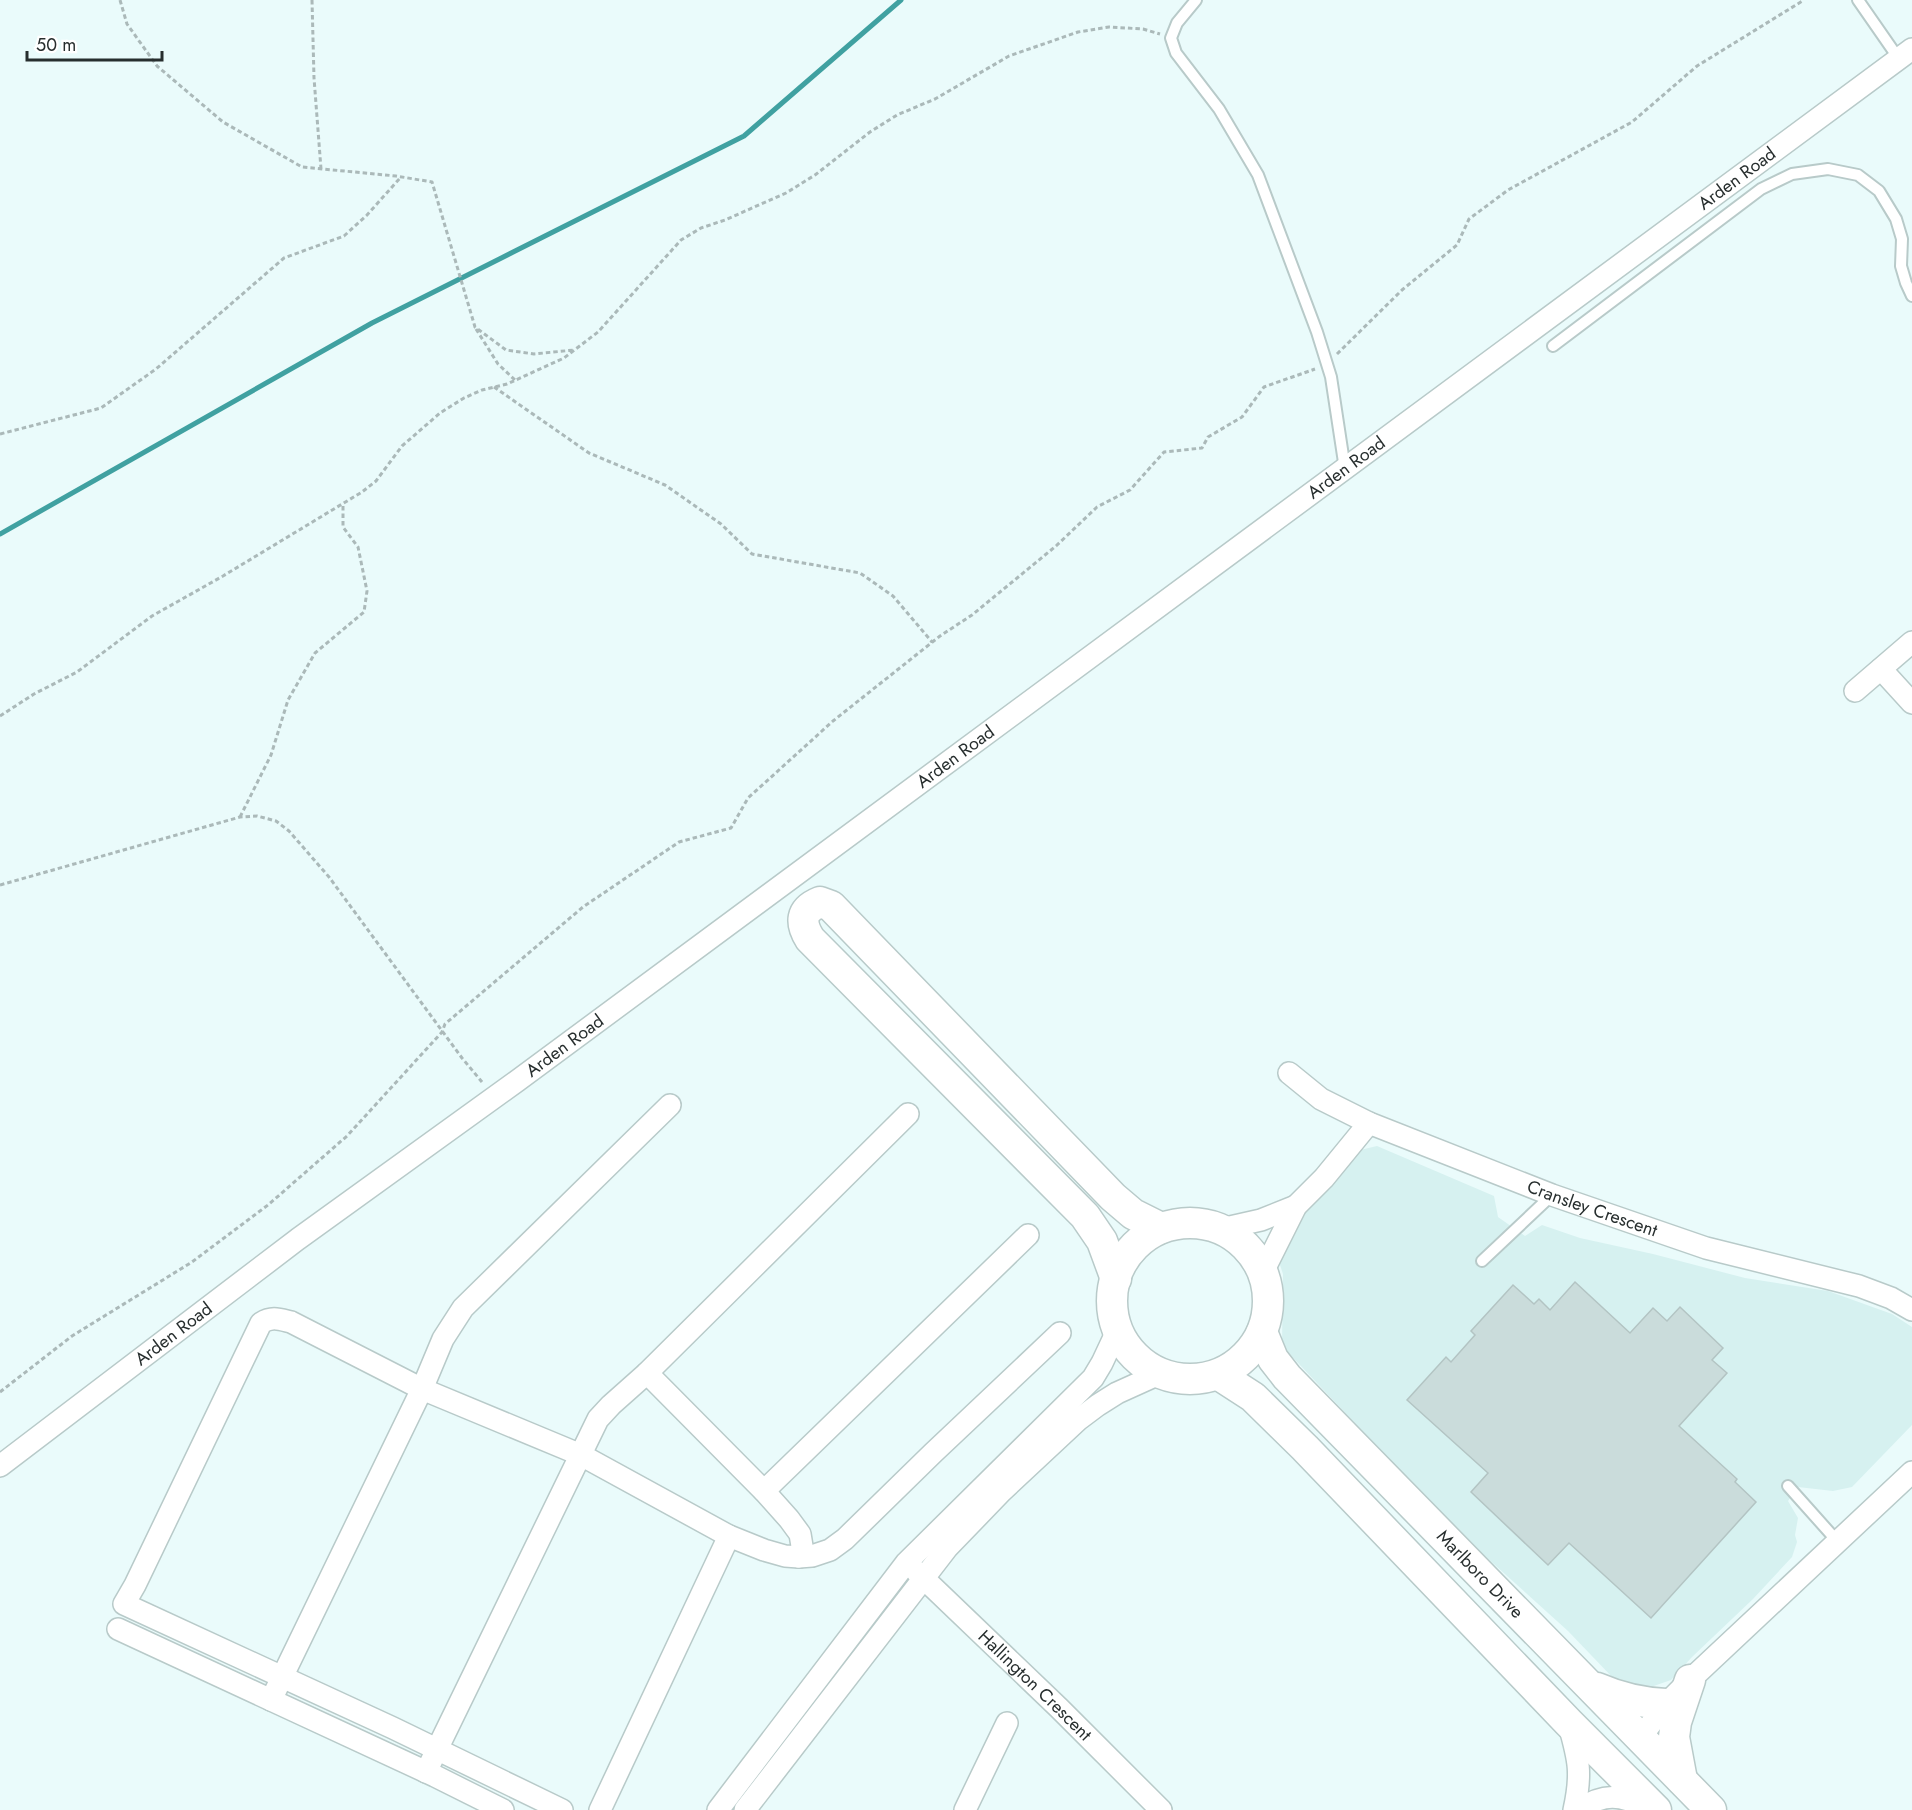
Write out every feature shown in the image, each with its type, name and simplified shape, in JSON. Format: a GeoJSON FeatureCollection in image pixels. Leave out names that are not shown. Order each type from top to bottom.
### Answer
{"type":"FeatureCollection","features":[{"type":"Feature","properties":{"kind":"main road"},"geometry":{"type":"LineString","coordinates":[[1116,1279],[1101,1241],[1085,1216],[810,939],[803,921],[810,906],[820,902],[831,906],[1113,1197],[1133,1214],[1161,1228]]}},
{"type":"Feature","properties":{"kind":"main road"},"geometry":{"type":"LineString","coordinates":[[1191,1222],[1221,1229],[1246,1246],[1263,1272],[1268,1302],[1262,1332],[1245,1358],[1219,1375],[1189,1380],[1159,1374],[1133,1356],[1117,1331],[1111,1300],[1118,1270],[1135,1245],[1161,1228],[1191,1222]]}},
{"type":"Feature","properties":{"kind":"main road","name":"Marlboro Drive"},"geometry":{"type":"LineString","coordinates":[[1262,1332],[1273,1359],[1287,1377],[1711,1810]]}},
{"type":"Feature","properties":{"kind":"main road"},"geometry":{"type":"LineString","coordinates":[[1219,1375],[1253,1397],[1298,1441],[1651,1806]]}},
{"type":"Feature","properties":{"kind":"main road"},"geometry":{"type":"LineString","coordinates":[[1682,1780],[1674,1737],[1676,1722],[1690,1680]]}},
{"type":"Feature","properties":{"kind":"main road"},"geometry":{"type":"LineString","coordinates":[[1591,1686],[1634,1701],[1666,1704]]}},
{"type":"Feature","properties":{"kind":"main road"},"geometry":{"type":"LineString","coordinates":[[1641,1737],[1634,1757],[1635,1770],[1651,1806]]}},
{"type":"Feature","properties":{"kind":"street","name":"Arden Road"},"geometry":{"type":"LineString","coordinates":[[0,1466],[298,1239],[1906,54]]}},
{"type":"Feature","properties":{"kind":"street"},"geometry":{"type":"LineString","coordinates":[[1855,691],[1912,642]]}},
{"type":"Feature","properties":{"kind":"street"},"geometry":{"type":"LineString","coordinates":[[1881,669],[1912,703]]}},
{"type":"Feature","properties":{"kind":"street","name":"Cransley Crescent"},"geometry":{"type":"LineString","coordinates":[[1289,1073],[1321,1099],[1369,1123],[1552,1195],[1706,1248],[1859,1286],[1890,1298],[1912,1310]]}},
{"type":"Feature","properties":{"kind":"street"},"geometry":{"type":"LineString","coordinates":[[271,1700],[422,1389],[443,1340],[463,1308],[670,1105]]}},
{"type":"Feature","properties":{"kind":"street"},"geometry":{"type":"LineString","coordinates":[[426,1772],[598,1419],[909,1114]]}},
{"type":"Feature","properties":{"kind":"street"},"geometry":{"type":"LineString","coordinates":[[1263,1272],[1296,1206],[1324,1178],[1369,1123]]}},
{"type":"Feature","properties":{"kind":"street"},"geometry":{"type":"LineString","coordinates":[[1221,1229],[1261,1220],[1296,1206]]}},
{"type":"Feature","properties":{"kind":"street"},"geometry":{"type":"LineString","coordinates":[[764,1491],[1028,1235]]}},
{"type":"Feature","properties":{"kind":"street"},"geometry":{"type":"LineString","coordinates":[[562,1810],[124,1604],[261,1323],[269,1318],[291,1322],[422,1389],[581,1455],[729,1536],[764,1550],[799,1557],[812,1556],[830,1550],[845,1539],[1060,1333]]}},
{"type":"Feature","properties":{"kind":"street"},"geometry":{"type":"LineString","coordinates":[[718,1810],[906,1563],[1093,1378],[1117,1331]]}},
{"type":"Feature","properties":{"kind":"street"},"geometry":{"type":"LineString","coordinates":[[647,1373],[764,1491],[800,1534],[802,1546],[799,1557]]}},
{"type":"Feature","properties":{"kind":"street"},"geometry":{"type":"LineString","coordinates":[[745,1810],[947,1548],[976,1517],[1078,1420],[1117,1393],[1159,1374]]}},
{"type":"Feature","properties":{"kind":"street"},"geometry":{"type":"LineString","coordinates":[[1641,1737],[1666,1704],[1690,1680],[1912,1472]]}},
{"type":"Feature","properties":{"kind":"street"},"geometry":{"type":"LineString","coordinates":[[600,1810],[729,1536]]}},
{"type":"Feature","properties":{"kind":"street","name":"Hallington Crescent"},"geometry":{"type":"LineString","coordinates":[[906,1563],[1059,1708],[1161,1810]]}},
{"type":"Feature","properties":{"kind":"street"},"geometry":{"type":"LineString","coordinates":[[118,1629],[503,1810]]}},
{"type":"Feature","properties":{"kind":"street"},"geometry":{"type":"LineString","coordinates":[[965,1810],[1007,1723]]}},
{"type":"Feature","properties":{"kind":"street"},"geometry":{"type":"LineString","coordinates":[[1569,1723],[1578,1755],[1580,1777],[1576,1810]]}},
{"type":"Feature","properties":{"kind":"street"},"geometry":{"type":"LineString","coordinates":[[1576,1810],[1596,1799],[1607,1797],[1651,1806]]}},
{"type":"Feature","properties":{"kind":"lane"},"geometry":{"type":"LineString","coordinates":[[1196,0],[1177,22],[1171,38],[1176,53],[1219,109],[1258,175],[1327,364],[1333,386],[1345,469]]}},
{"type":"Feature","properties":{"kind":"lane"},"geometry":{"type":"LineString","coordinates":[[1858,0],[1906,54]]}},
{"type":"Feature","properties":{"kind":"lane"},"geometry":{"type":"LineString","coordinates":[[1553,346],[1761,189],[1792,174],[1828,170],[1858,175],[1879,191],[1896,219],[1902,239],[1901,266],[1912,296]]}},
{"type":"Feature","properties":{"kind":"lane"},"geometry":{"type":"LineString","coordinates":[[1482,1261],[1552,1195]]}},
{"type":"Feature","properties":{"kind":"lane"},"geometry":{"type":"LineString","coordinates":[[1788,1486],[1838,1542]]}},
{"type":"Feature","properties":{"kind":"lane"},"geometry":{"type":"LineString","coordinates":[[118,1629],[117,1620],[124,1604]]}},
{"type":"Feature","properties":{"kind":"path"},"geometry":{"type":"LineString","coordinates":[[120,0],[127,24],[157,66],[224,122],[302,167],[432,182],[475,327],[498,364],[515,380]]}},
{"type":"Feature","properties":{"kind":"path"},"geometry":{"type":"LineString","coordinates":[[312,0],[314,78],[321,169]]}},
{"type":"Feature","properties":{"kind":"path"},"geometry":{"type":"LineString","coordinates":[[0,1392],[72,1336],[192,1262],[268,1205],[347,1136],[442,1032],[446,1024],[583,907],[679,842],[731,828],[748,798],[832,721],[932,642],[972,615],[1056,546],[1097,507],[1130,490],[1164,452],[1202,448],[1208,437],[1242,417],[1264,387],[1327,364],[1402,290],[1457,245],[1469,219],[1508,190],[1632,122],[1697,66],[1804,0]]}},
{"type":"Feature","properties":{"kind":"path"},"geometry":{"type":"LineString","coordinates":[[0,716],[34,694],[77,672],[152,616],[362,492],[376,481],[402,446],[440,412],[464,398],[515,380],[564,358],[598,332],[681,240],[701,228],[786,193],[815,175],[870,132],[897,115],[935,99],[1009,56],[1078,32],[1109,27],[1143,29],[1171,38]]}},
{"type":"Feature","properties":{"kind":"path"},"geometry":{"type":"LineString","coordinates":[[0,434],[101,408],[156,369],[285,258],[344,236],[367,215],[401,177]]}},
{"type":"Feature","properties":{"kind":"path"},"geometry":{"type":"LineString","coordinates":[[475,327],[506,350],[534,354],[574,350]]}},
{"type":"Feature","properties":{"kind":"path"},"geometry":{"type":"LineString","coordinates":[[494,387],[589,453],[665,485],[721,524],[752,554],[860,573],[893,596],[932,642]]}},
{"type":"Feature","properties":{"kind":"path"},"geometry":{"type":"LineString","coordinates":[[240,817],[271,755],[288,700],[315,654],[364,612],[367,591],[358,547],[343,527],[343,503]]}},
{"type":"Feature","properties":{"kind":"path"},"geometry":{"type":"LineString","coordinates":[[0,885],[240,817],[257,816],[276,821],[289,831],[329,878],[442,1032],[495,1096]]}},
{"type":"Feature","properties":{"kind":"shaded area"},"geometry":{"type":"Polygon","coordinates":[[[1377,1146],[1494,1196],[1498,1217],[1525,1236],[1542,1225],[1580,1238],[1745,1278],[1828,1291],[1892,1314],[1912,1327],[1912,1425],[1852,1487],[1833,1491],[1798,1487],[1788,1501],[1798,1518],[1795,1535],[1797,1542],[1792,1557],[1671,1680],[1648,1688],[1614,1679],[1568,1631],[1455,1529],[1282,1346],[1283,1274],[1277,1256],[1287,1224],[1330,1189],[1356,1151],[1377,1146]]]}},
{"type":"Feature","properties":{"kind":"building"},"geometry":{"type":"Polygon","coordinates":[[[1575,1282],[1630,1333],[1653,1308],[1667,1321],[1680,1307],[1723,1348],[1712,1360],[1727,1373],[1679,1426],[1737,1479],[1735,1482],[1756,1502],[1651,1618],[1569,1543],[1548,1565],[1471,1492],[1488,1473],[1407,1400],[1446,1357],[1451,1362],[1475,1335],[1471,1331],[1513,1285],[1534,1304],[1539,1299],[1550,1310],[1575,1282]]]}},
{"type":"Feature","properties":{"kind":"waterway"},"geometry":{"type":"LineString","coordinates":[[0,534],[372,323],[744,136],[901,0]]}}]}
